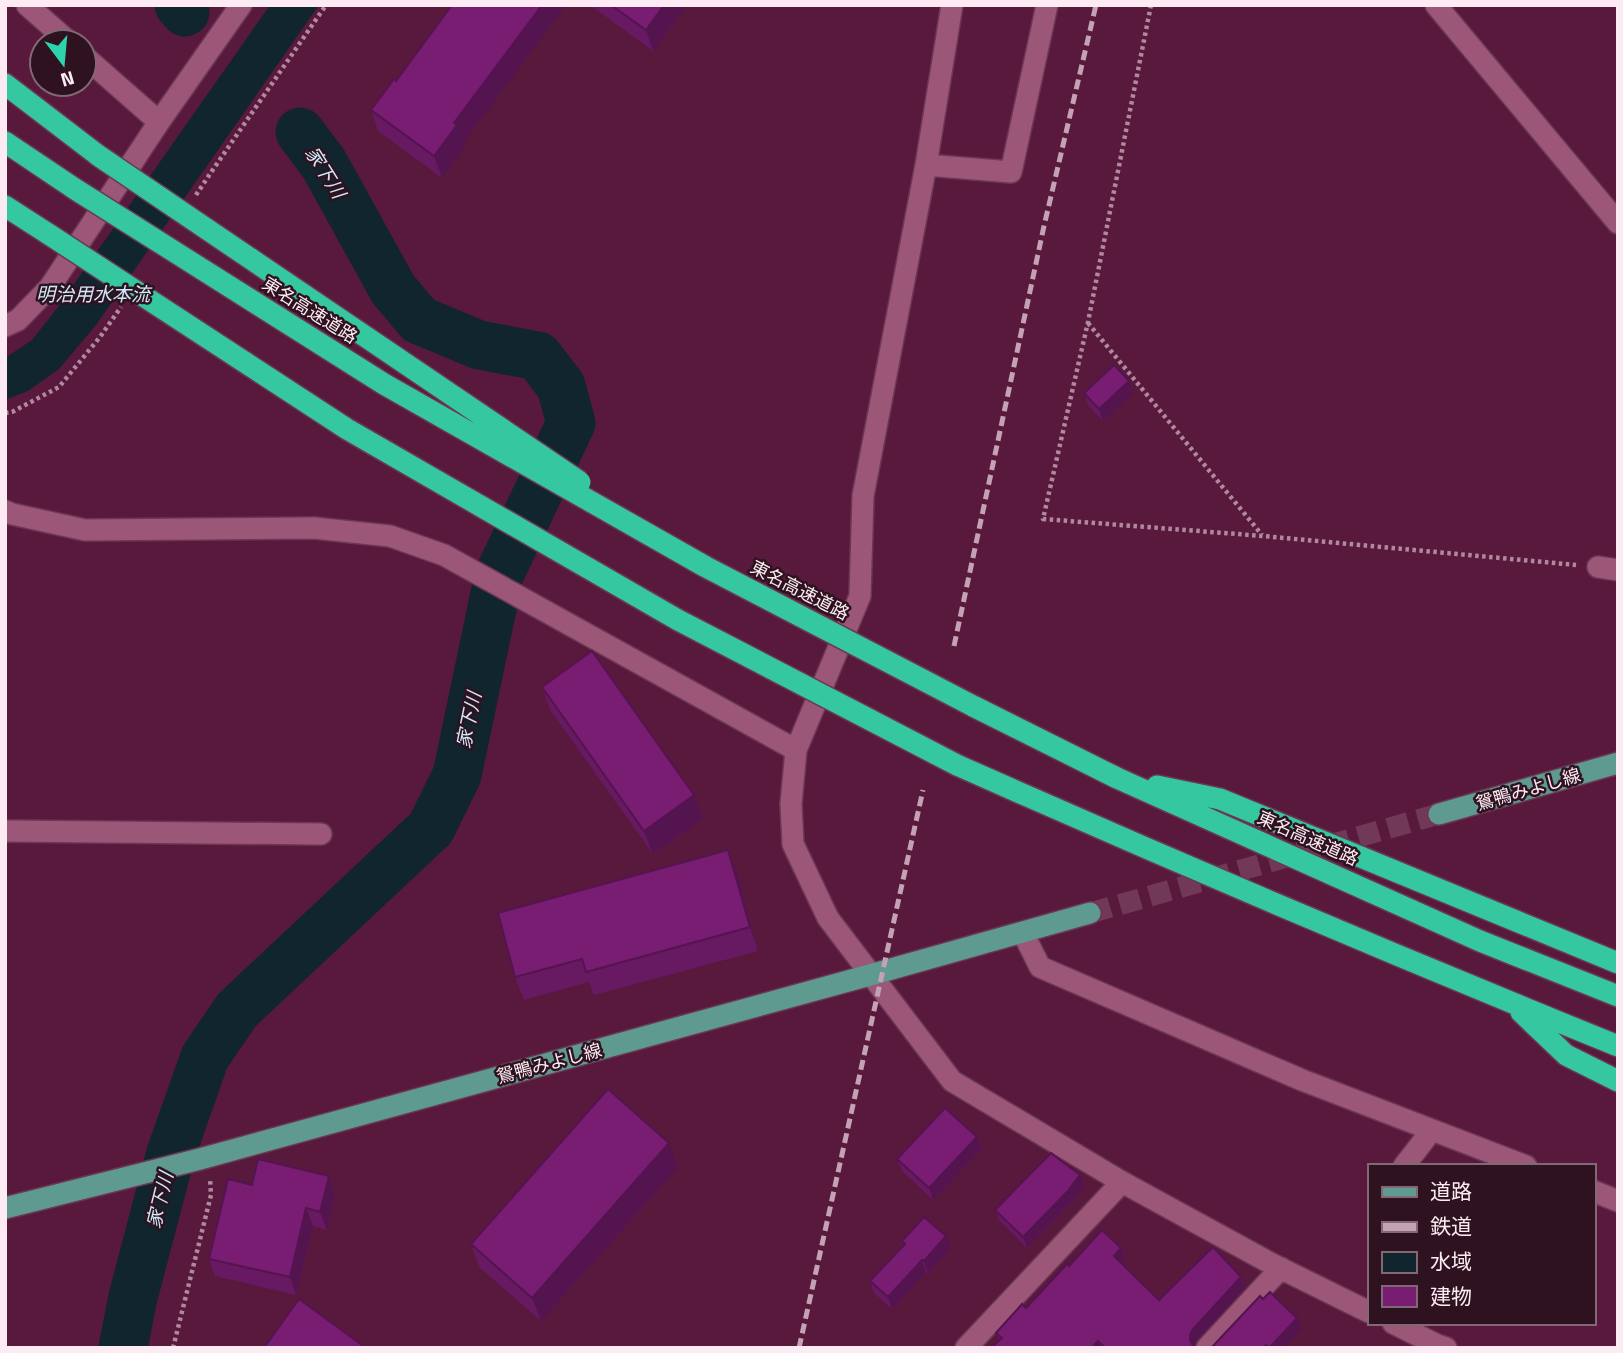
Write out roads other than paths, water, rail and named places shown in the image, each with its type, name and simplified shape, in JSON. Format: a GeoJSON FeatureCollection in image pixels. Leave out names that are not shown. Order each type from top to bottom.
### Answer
{"type":"FeatureCollection","features":[{"type":"Feature","properties":{"kind":"highway"},"geometry":{"type":"LineString","coordinates":[[5,84],[99,156],[706,568]]}},
{"type":"Feature","properties":{"kind":"highway","name":"東名高速道路"},"geometry":{"type":"LineString","coordinates":[[5,142],[384,384],[706,568],[1117,778],[1480,941],[1618,996]]}},
{"type":"Feature","properties":{"kind":"highway"},"geometry":{"type":"LineString","coordinates":[[5,206],[347,429],[678,620],[957,765],[1094,826],[1618,1046]]}},
{"type":"Feature","properties":{"kind":"highway"},"geometry":{"type":"LineString","coordinates":[[1117,778],[1220,799],[1618,963]]}},
{"type":"Feature","properties":{"kind":"highway"},"geometry":{"type":"LineString","coordinates":[[1510,1002],[1566,1055],[1618,1081]]}},
{"type":"Feature","properties":{"kind":"main road","name":"鴛鴨みよし線"},"geometry":{"type":"LineString","coordinates":[[1439,814],[1618,763]]}},
{"type":"Feature","properties":{"kind":"main road","name":"鴛鴨みよし線"},"geometry":{"type":"LineString","coordinates":[[5,1208],[139,1175],[1023,933],[1090,912]]}},
{"type":"Feature","properties":{"kind":"street"},"geometry":{"type":"LineString","coordinates":[[27,5],[52,28]]}},
{"type":"Feature","properties":{"kind":"street"},"geometry":{"type":"LineString","coordinates":[[5,326],[18,320],[50,287],[159,122],[241,5]]}},
{"type":"Feature","properties":{"kind":"street"},"geometry":{"type":"LineString","coordinates":[[952,5],[926,165],[863,496],[860,596],[796,750],[792,804],[793,844],[828,918],[952,1081],[1122,1182],[1280,1268],[1368,1311]]}},
{"type":"Feature","properties":{"kind":"street"},"geometry":{"type":"LineString","coordinates":[[926,165],[1011,172],[1047,5]]}},
{"type":"Feature","properties":{"kind":"street"},"geometry":{"type":"LineString","coordinates":[[1442,9],[1618,223]]}},
{"type":"Feature","properties":{"kind":"street"},"geometry":{"type":"LineString","coordinates":[[98,68],[159,122]]}},
{"type":"Feature","properties":{"kind":"street"},"geometry":{"type":"LineString","coordinates":[[5,511],[85,530],[314,528],[390,536],[444,555],[796,750]]}},
{"type":"Feature","properties":{"kind":"street"},"geometry":{"type":"LineString","coordinates":[[5,831],[321,834]]}},
{"type":"Feature","properties":{"kind":"street"},"geometry":{"type":"LineString","coordinates":[[1023,933],[1040,967],[1302,1080],[1512,1163]]}},
{"type":"Feature","properties":{"kind":"street"},"geometry":{"type":"LineString","coordinates":[[1406,1164],[1432,1130]]}},
{"type":"Feature","properties":{"kind":"street"},"geometry":{"type":"LineString","coordinates":[[966,1348],[1122,1182]]}},
{"type":"Feature","properties":{"kind":"street"},"geometry":{"type":"LineString","coordinates":[[1595,1192],[1618,1201]]}},
{"type":"Feature","properties":{"kind":"street"},"geometry":{"type":"LineString","coordinates":[[1208,1348],[1280,1268]]}},
{"type":"Feature","properties":{"kind":"street"},"geometry":{"type":"LineString","coordinates":[[1397,1325],[1441,1347]]}},
{"type":"Feature","properties":{"kind":"water","name":"明治用水本流"},"geometry":{"type":"Polygon","coordinates":[[[270,5],[319,5],[96,325],[59,369],[28,391],[5,400],[5,358],[32,340],[58,307],[270,5]]]}},
{"type":"Feature","properties":{"kind":"waterway","name":"家下川"},"geometry":{"type":"LineString","coordinates":[[179,5],[185,12]]}},
{"type":"Feature","properties":{"kind":"waterway","name":"家下川"},"geometry":{"type":"LineString","coordinates":[[123,1348],[133,1297],[171,1153],[205,1057],[237,1010],[431,828],[457,775],[499,575],[571,423],[561,386],[538,356],[479,345],[419,320],[393,289],[324,164],[300,132]]}},
{"type":"Feature","properties":{"kind":"tunnel"},"geometry":{"type":"LineString","coordinates":[[1090,913],[1439,814]]}},
{"type":"Feature","properties":{"kind":"railway"},"geometry":{"type":"LineString","coordinates":[[954,646],[1044,226],[1096,5]]}},
{"type":"Feature","properties":{"kind":"railway"},"geometry":{"type":"LineString","coordinates":[[799,1348],[923,790]]}}]}
